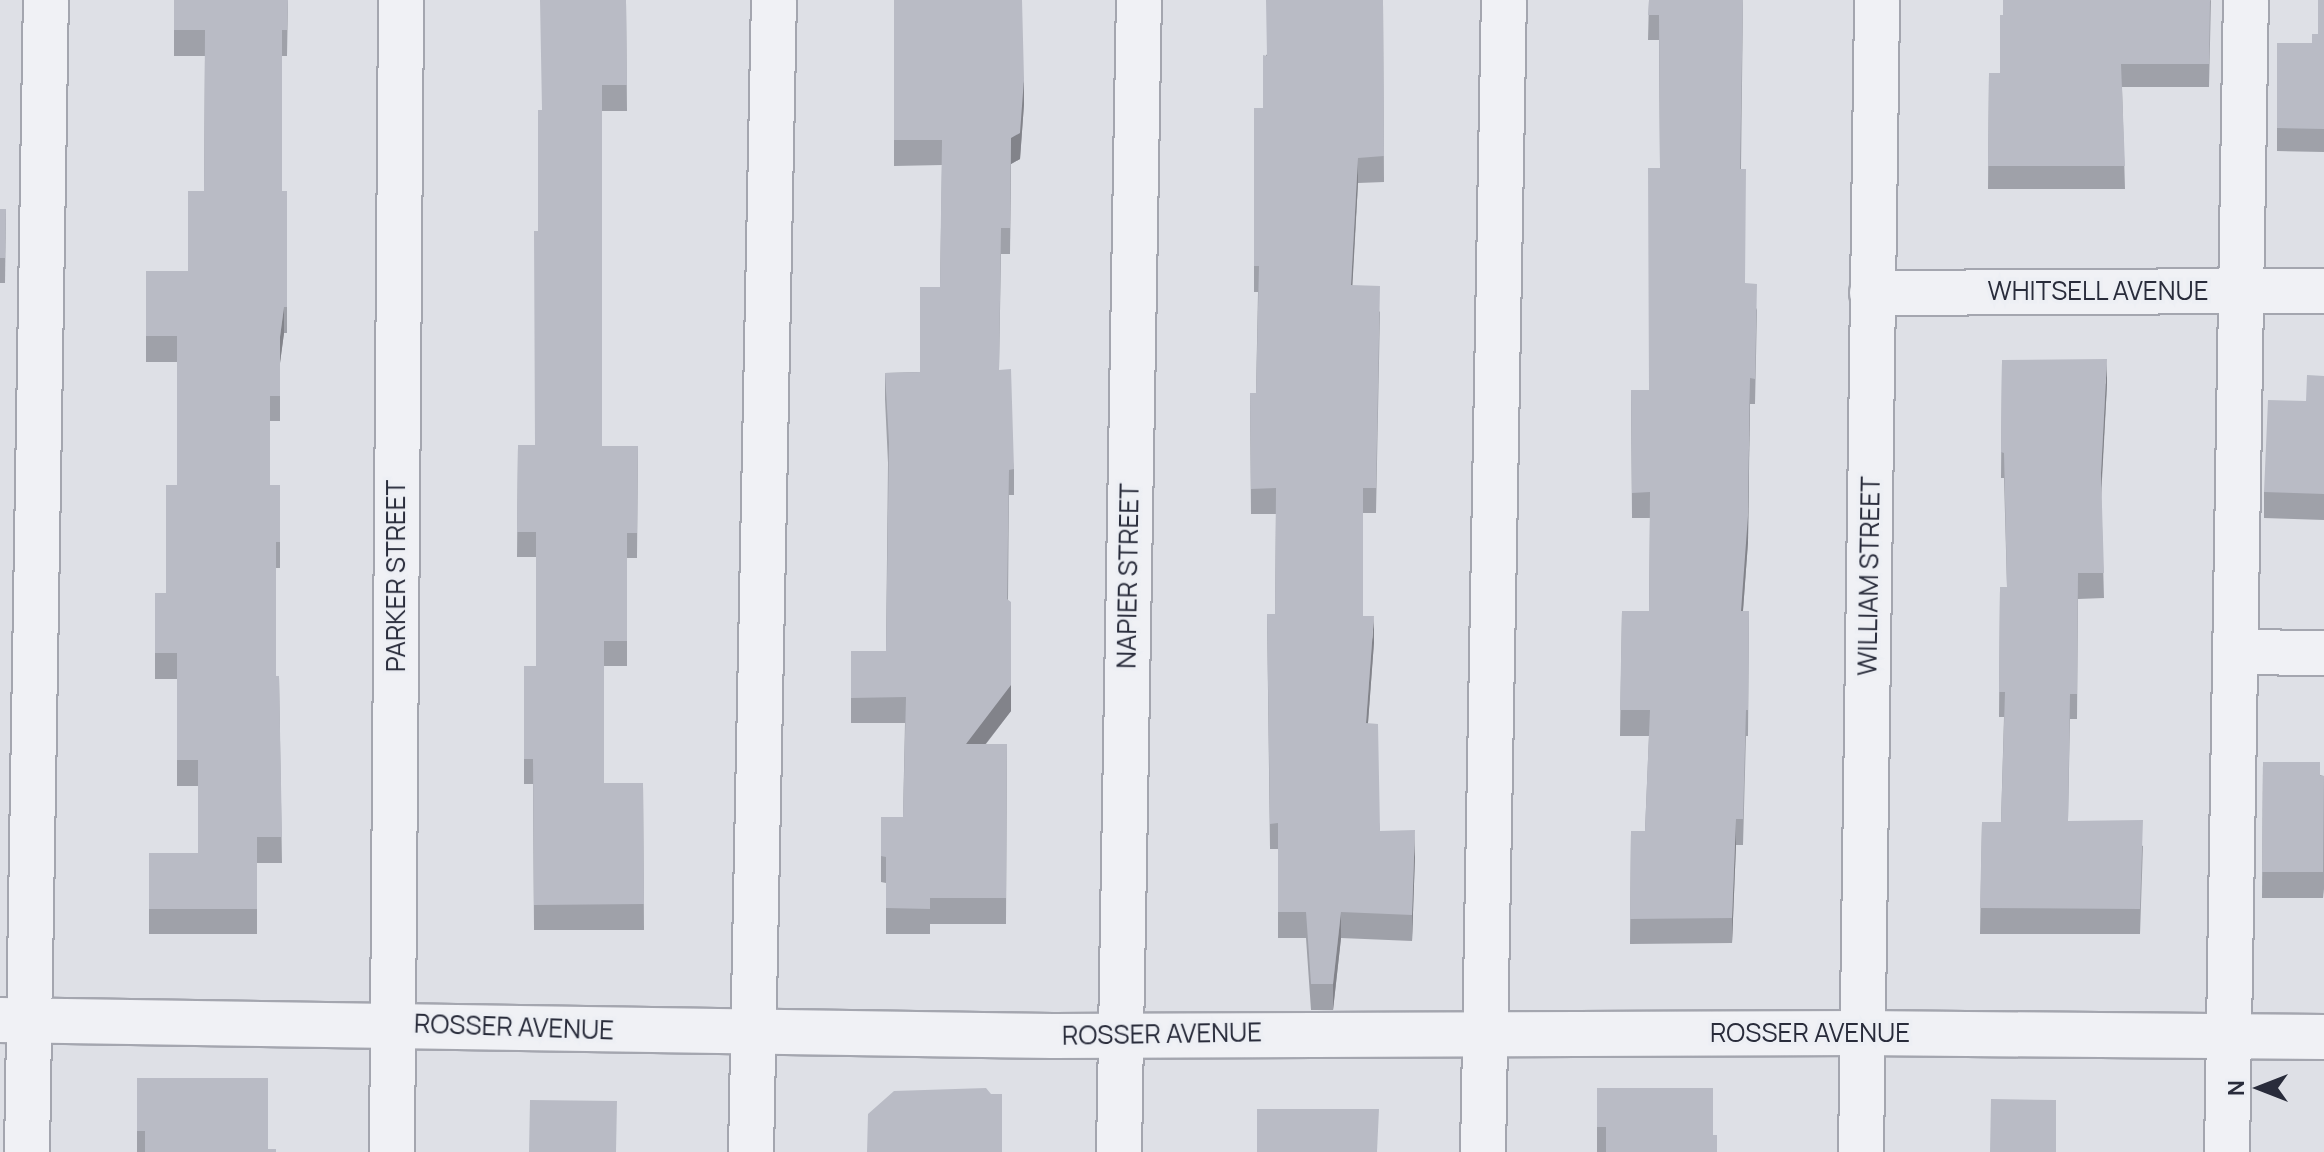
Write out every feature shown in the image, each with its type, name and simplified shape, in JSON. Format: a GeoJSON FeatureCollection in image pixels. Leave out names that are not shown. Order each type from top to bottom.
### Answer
{"type":"FeatureCollection","features":[{"type":"Feature","properties":{"kind":"street"},"geometry":{"type":"LineString","coordinates":[[27,1152],[14,1020],[46,0]]}},
{"type":"Feature","properties":{"kind":"street","name":"PARKER STREET"},"geometry":{"type":"LineString","coordinates":[[392,1152],[401,0]]}},
{"type":"Feature","properties":{"kind":"street"},"geometry":{"type":"LineString","coordinates":[[751,1152],[774,0]]}},
{"type":"Feature","properties":{"kind":"street","name":"NAPIER STREET"},"geometry":{"type":"LineString","coordinates":[[1119,1152],[1139,0]]}},
{"type":"Feature","properties":{"kind":"street"},"geometry":{"type":"LineString","coordinates":[[1483,1152],[1504,0]]}},
{"type":"Feature","properties":{"kind":"street","name":"WILLIAM STREET"},"geometry":{"type":"LineString","coordinates":[[1861,1152],[1877,0]]}},
{"type":"Feature","properties":{"kind":"street"},"geometry":{"type":"LineString","coordinates":[[2227,1152],[2238,652],[2240,291],[2246,0]]}},
{"type":"Feature","properties":{"kind":"street","name":"WHITSELL AVENUE"},"geometry":{"type":"LineString","coordinates":[[1872,293],[2324,291]]}},
{"type":"Feature","properties":{"kind":"street"},"geometry":{"type":"LineString","coordinates":[[2238,652],[2324,653]]}},
{"type":"Feature","properties":{"kind":"street","name":"ROSSER AVENUE"},"geometry":{"type":"LineString","coordinates":[[14,1020],[1120,1034],[1861,1033],[2324,1037]]}},
{"type":"Feature","properties":{"kind":"building"},"geometry":{"type":"Polygon","coordinates":[[[174,0],[288,0],[287,30],[282,30],[282,191],[287,191],[287,307],[284,307],[280,337],[280,396],[270,396],[270,485],[280,485],[280,542],[276,542],[276,676],[279,676],[282,837],[257,837],[257,909],[149,909],[149,853],[198,853],[198,760],[177,760],[177,653],[155,653],[155,593],[166,593],[166,485],[177,485],[177,336],[146,336],[146,271],[188,271],[188,191],[204,191],[205,30],[174,30],[174,0]]]}},
{"type":"Feature","properties":{"kind":"building"},"geometry":{"type":"Polygon","coordinates":[[[540,0],[626,0],[627,85],[602,85],[602,446],[638,446],[637,533],[627,533],[627,641],[604,641],[604,783],[643,783],[644,904],[534,905],[533,759],[524,759],[524,666],[536,666],[536,532],[517,532],[518,445],[535,445],[534,231],[538,231],[538,110],[542,110],[540,0]]]}},
{"type":"Feature","properties":{"kind":"building"},"geometry":{"type":"Polygon","coordinates":[[[894,0],[1022,0],[1024,79],[1020,133],[1011,138],[1010,228],[1001,228],[999,370],[1011,369],[1014,469],[1009,470],[1007,599],[1011,602],[1011,685],[966,744],[1007,744],[1006,898],[930,898],[930,909],[886,908],[886,857],[881,856],[881,817],[903,817],[906,697],[851,698],[851,651],[886,651],[889,443],[885,373],[920,372],[920,287],[940,287],[942,140],[894,140],[894,0]]]}},
{"type":"Feature","properties":{"kind":"building"},"geometry":{"type":"Polygon","coordinates":[[[1266,0],[1383,0],[1384,156],[1358,158],[1351,285],[1380,286],[1376,488],[1363,488],[1363,616],[1374,616],[1366,723],[1378,724],[1380,831],[1415,830],[1412,915],[1341,912],[1333,984],[1311,984],[1306,912],[1278,912],[1278,823],[1270,824],[1267,614],[1275,614],[1276,488],[1251,489],[1250,393],[1256,393],[1259,266],[1254,266],[1254,108],[1263,108],[1263,55],[1267,56],[1266,0]]]}},
{"type":"Feature","properties":{"kind":"building"},"geometry":{"type":"Polygon","coordinates":[[[1649,0],[1743,0],[1740,169],[1746,169],[1745,283],[1757,284],[1755,379],[1750,378],[1748,516],[1741,611],[1749,611],[1748,710],[1743,819],[1736,819],[1732,918],[1630,919],[1631,831],[1645,831],[1650,710],[1620,710],[1622,611],[1649,611],[1650,492],[1632,493],[1631,390],[1649,390],[1648,168],[1660,168],[1659,15],[1648,15],[1649,0]]]}},
{"type":"Feature","properties":{"kind":"building"},"geometry":{"type":"Polygon","coordinates":[[[2003,0],[2210,0],[2209,64],[2121,64],[2125,166],[1988,166],[1989,73],[2000,73],[2003,0]]]}},
{"type":"Feature","properties":{"kind":"building"},"geometry":{"type":"Polygon","coordinates":[[[2318,0],[2324,0],[2324,129],[2277,128],[2277,43],[2312,43],[2312,34],[2318,34],[2318,0]]]}},
{"type":"Feature","properties":{"kind":"building"},"geometry":{"type":"Polygon","coordinates":[[[0,209],[6,209],[5,258],[0,258],[0,209]]]}},
{"type":"Feature","properties":{"kind":"building"},"geometry":{"type":"Polygon","coordinates":[[[2107,359],[2101,473],[2104,573],[2078,573],[2077,694],[2070,694],[2068,821],[2143,820],[2140,909],[1980,908],[1982,822],[2001,822],[2005,692],[1999,692],[2000,587],[2007,587],[2004,453],[2001,452],[2002,360],[2107,359]]]}},
{"type":"Feature","properties":{"kind":"building"},"geometry":{"type":"Polygon","coordinates":[[[2307,375],[2324,376],[2324,494],[2264,492],[2268,400],[2306,401],[2307,375]]]}},
{"type":"Feature","properties":{"kind":"building"},"geometry":{"type":"Polygon","coordinates":[[[2263,762],[2320,762],[2320,776],[2324,776],[2323,872],[2262,872],[2263,762]]]}},
{"type":"Feature","properties":{"kind":"building"},"geometry":{"type":"Polygon","coordinates":[[[137,1078],[268,1078],[268,1149],[276,1149],[276,1152],[145,1152],[145,1131],[137,1131],[137,1078]]]}},
{"type":"Feature","properties":{"kind":"building"},"geometry":{"type":"Polygon","coordinates":[[[986,1088],[991,1094],[1002,1094],[1002,1152],[867,1152],[868,1114],[894,1091],[986,1088]]]}},
{"type":"Feature","properties":{"kind":"building"},"geometry":{"type":"Polygon","coordinates":[[[1597,1088],[1713,1088],[1713,1135],[1717,1135],[1717,1152],[1606,1152],[1606,1127],[1597,1127],[1597,1088]]]}},
{"type":"Feature","properties":{"kind":"building"},"geometry":{"type":"Polygon","coordinates":[[[1991,1099],[2056,1100],[2056,1152],[1990,1152],[1991,1099]]]}},
{"type":"Feature","properties":{"kind":"building"},"geometry":{"type":"Polygon","coordinates":[[[530,1100],[617,1101],[616,1152],[529,1152],[530,1100]]]}},
{"type":"Feature","properties":{"kind":"building"},"geometry":{"type":"Polygon","coordinates":[[[1257,1109],[1379,1109],[1377,1152],[1257,1152],[1257,1109]]]}}]}
